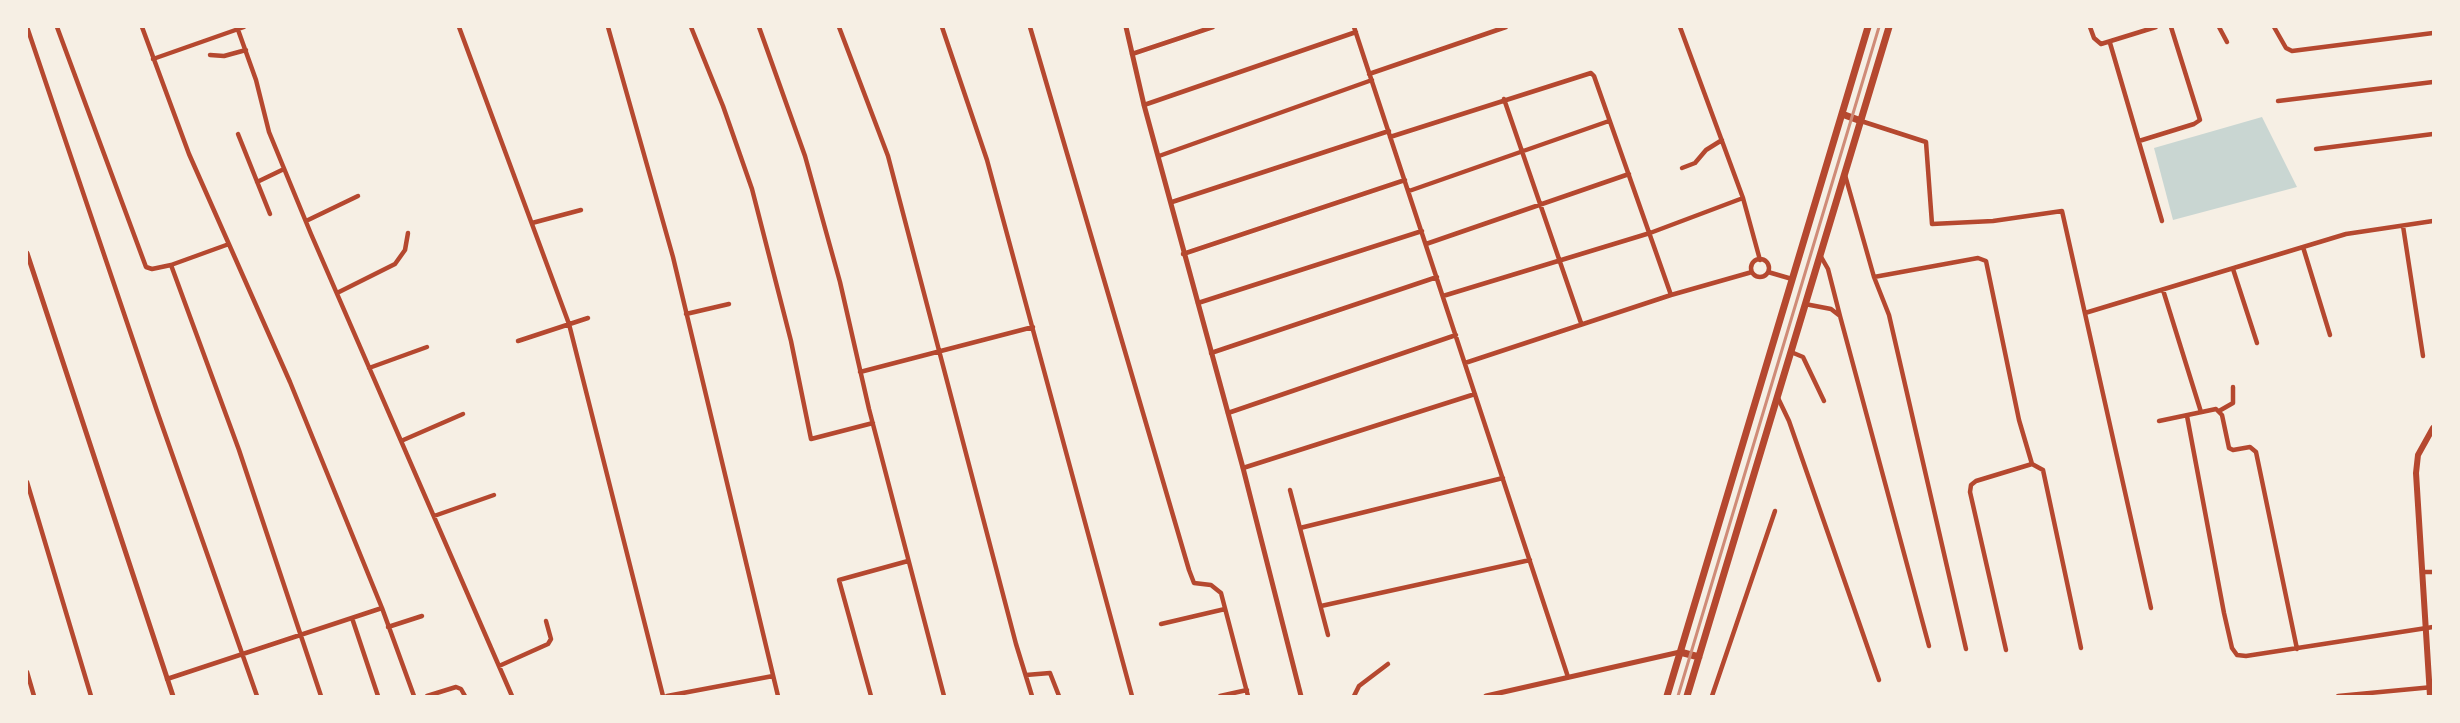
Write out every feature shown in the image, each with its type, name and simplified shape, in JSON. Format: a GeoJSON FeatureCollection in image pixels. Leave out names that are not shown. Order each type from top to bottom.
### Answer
{"type":"FeatureCollection","features":[{"type":"Feature","properties":{"kind":"main road"},"geometry":{"type":"LineString","coordinates":[[1667,696],[1868,27]]}},
{"type":"Feature","properties":{"kind":"main road"},"geometry":{"type":"LineString","coordinates":[[1687,696],[1889,27]]}},
{"type":"Feature","properties":{"kind":"main road"},"geometry":{"type":"LineString","coordinates":[[1842,114],[1861,121]]}},
{"type":"Feature","properties":{"kind":"main road"},"geometry":{"type":"LineString","coordinates":[[2430,696],[2429,627],[2422,572],[2416,473],[2418,455],[2432,432]]}},
{"type":"Feature","properties":{"kind":"main road"},"geometry":{"type":"LineString","coordinates":[[1680,652],[1699,657]]}},
{"type":"Feature","properties":{"kind":"street"},"geometry":{"type":"LineString","coordinates":[[27,27],[157,411],[257,696]]}},
{"type":"Feature","properties":{"kind":"street"},"geometry":{"type":"LineString","coordinates":[[57,27],[146,267],[152,269],[171,265],[229,244]]}},
{"type":"Feature","properties":{"kind":"street"},"geometry":{"type":"LineString","coordinates":[[142,27],[189,154],[290,382],[382,608],[414,696]]}},
{"type":"Feature","properties":{"kind":"street"},"geometry":{"type":"LineString","coordinates":[[153,59],[244,27]]}},
{"type":"Feature","properties":{"kind":"street"},"geometry":{"type":"LineString","coordinates":[[459,27],[568,324],[665,696],[773,676]]}},
{"type":"Feature","properties":{"kind":"street"},"geometry":{"type":"LineString","coordinates":[[608,27],[686,314],[778,696]]}},
{"type":"Feature","properties":{"kind":"street"},"geometry":{"type":"LineString","coordinates":[[691,27],[723,106],[752,189],[791,340],[811,439],[873,423]]}},
{"type":"Feature","properties":{"kind":"street"},"geometry":{"type":"LineString","coordinates":[[759,27],[805,156],[840,282],[860,372],[944,696]]}},
{"type":"Feature","properties":{"kind":"street"},"geometry":{"type":"LineString","coordinates":[[839,27],[888,156],[938,351],[1032,696]]}},
{"type":"Feature","properties":{"kind":"street"},"geometry":{"type":"LineString","coordinates":[[942,27],[987,160],[1132,696]]}},
{"type":"Feature","properties":{"kind":"street"},"geometry":{"type":"LineString","coordinates":[[1030,27],[1189,570],[1194,583],[1211,585],[1221,593],[1248,696]]}},
{"type":"Feature","properties":{"kind":"street"},"geometry":{"type":"LineString","coordinates":[[1126,27],[1144,105],[1243,468],[1301,696]]}},
{"type":"Feature","properties":{"kind":"street"},"geometry":{"type":"LineString","coordinates":[[1132,54],[1213,27]]}},
{"type":"Feature","properties":{"kind":"street"},"geometry":{"type":"LineString","coordinates":[[1370,74],[1506,27]]}},
{"type":"Feature","properties":{"kind":"street"},"geometry":{"type":"LineString","coordinates":[[1680,27],[1743,198],[1760,260],[1768,264],[1768,272]]}},
{"type":"Feature","properties":{"kind":"street"},"geometry":{"type":"LineString","coordinates":[[2090,27],[2101,44],[2156,27]]}},
{"type":"Feature","properties":{"kind":"street"},"geometry":{"type":"LineString","coordinates":[[2139,141],[2194,124],[2200,120],[2171,27]]}},
{"type":"Feature","properties":{"kind":"street"},"geometry":{"type":"LineString","coordinates":[[2218,27],[2227,42]]}},
{"type":"Feature","properties":{"kind":"street"},"geometry":{"type":"LineString","coordinates":[[2274,27],[2286,48],[2292,51],[2433,33]]}},
{"type":"Feature","properties":{"kind":"street"},"geometry":{"type":"LineString","coordinates":[[237,28],[246,50],[269,132],[284,170],[512,696]]}},
{"type":"Feature","properties":{"kind":"street"},"geometry":{"type":"LineString","coordinates":[[1144,105],[1355,30],[1568,677]]}},
{"type":"Feature","properties":{"kind":"street"},"geometry":{"type":"LineString","coordinates":[[2110,43],[2162,220]]}},
{"type":"Feature","properties":{"kind":"street"},"geometry":{"type":"LineString","coordinates":[[210,55],[224,56],[246,50]]}},
{"type":"Feature","properties":{"kind":"street"},"geometry":{"type":"LineString","coordinates":[[1172,202],[1591,73],[1594,76],[1671,295]]}},
{"type":"Feature","properties":{"kind":"street"},"geometry":{"type":"LineString","coordinates":[[1159,156],[1372,80]]}},
{"type":"Feature","properties":{"kind":"street"},"geometry":{"type":"LineString","coordinates":[[2278,101],[2433,82]]}},
{"type":"Feature","properties":{"kind":"street"},"geometry":{"type":"LineString","coordinates":[[1504,99],[1581,323]]}},
{"type":"Feature","properties":{"kind":"street"},"geometry":{"type":"LineString","coordinates":[[1408,191],[1610,121]]}},
{"type":"Feature","properties":{"kind":"street"},"geometry":{"type":"LineString","coordinates":[[1861,121],[1926,142],[1932,224],[1993,221],[2062,211],[2151,608]]}},
{"type":"Feature","properties":{"kind":"street"},"geometry":{"type":"LineString","coordinates":[[238,134],[270,214]]}},
{"type":"Feature","properties":{"kind":"street"},"geometry":{"type":"LineString","coordinates":[[2316,149],[2433,134]]}},
{"type":"Feature","properties":{"kind":"street"},"geometry":{"type":"LineString","coordinates":[[1682,168],[1695,163],[1706,150],[1722,140]]}},
{"type":"Feature","properties":{"kind":"street"},"geometry":{"type":"LineString","coordinates":[[257,182],[284,170]]}},
{"type":"Feature","properties":{"kind":"street"},"geometry":{"type":"LineString","coordinates":[[1426,244],[1629,174]]}},
{"type":"Feature","properties":{"kind":"street"},"geometry":{"type":"LineString","coordinates":[[1845,175],[1874,277],[1889,315],[1966,649]]}},
{"type":"Feature","properties":{"kind":"street"},"geometry":{"type":"LineString","coordinates":[[1183,254],[1405,180]]}},
{"type":"Feature","properties":{"kind":"street"},"geometry":{"type":"LineString","coordinates":[[306,221],[358,196]]}},
{"type":"Feature","properties":{"kind":"street"},"geometry":{"type":"LineString","coordinates":[[1443,296],[1650,233],[1743,198]]}},
{"type":"Feature","properties":{"kind":"street"},"geometry":{"type":"LineString","coordinates":[[532,223],[581,210]]}},
{"type":"Feature","properties":{"kind":"street"},"geometry":{"type":"LineString","coordinates":[[2085,313],[2346,234],[2433,221]]}},
{"type":"Feature","properties":{"kind":"street"},"geometry":{"type":"LineString","coordinates":[[2403,226],[2423,356]]}},
{"type":"Feature","properties":{"kind":"street"},"geometry":{"type":"LineString","coordinates":[[1198,303],[1422,231]]}},
{"type":"Feature","properties":{"kind":"street"},"geometry":{"type":"LineString","coordinates":[[337,293],[395,264],[405,250],[408,233]]}},
{"type":"Feature","properties":{"kind":"street"},"geometry":{"type":"LineString","coordinates":[[2302,247],[2330,335]]}},
{"type":"Feature","properties":{"kind":"street"},"geometry":{"type":"LineString","coordinates":[[27,253],[172,696]]}},
{"type":"Feature","properties":{"kind":"street"},"geometry":{"type":"LineString","coordinates":[[1820,255],[1828,270],[1929,646]]}},
{"type":"Feature","properties":{"kind":"street"},"geometry":{"type":"LineString","coordinates":[[1874,277],[1978,258],[1986,261],[2019,420],[2032,464],[2043,470],[2081,648]]}},
{"type":"Feature","properties":{"kind":"street"},"geometry":{"type":"LineString","coordinates":[[1752,272],[1753,264],[1760,260]]}},
{"type":"Feature","properties":{"kind":"street"},"geometry":{"type":"LineString","coordinates":[[171,265],[238,450],[321,696]]}},
{"type":"Feature","properties":{"kind":"street"},"geometry":{"type":"LineString","coordinates":[[2233,269],[2257,343]]}},
{"type":"Feature","properties":{"kind":"street"},"geometry":{"type":"LineString","coordinates":[[1752,272],[1759,277],[1768,272],[1792,279]]}},
{"type":"Feature","properties":{"kind":"street"},"geometry":{"type":"LineString","coordinates":[[1465,363],[1581,323],[1752,272]]}},
{"type":"Feature","properties":{"kind":"street"},"geometry":{"type":"LineString","coordinates":[[1211,353],[1437,277]]}},
{"type":"Feature","properties":{"kind":"street"},"geometry":{"type":"LineString","coordinates":[[2163,290],[2201,412]]}},
{"type":"Feature","properties":{"kind":"street"},"geometry":{"type":"LineString","coordinates":[[686,314],[729,304]]}},
{"type":"Feature","properties":{"kind":"street"},"geometry":{"type":"LineString","coordinates":[[1805,304],[1831,309],[1840,316]]}},
{"type":"Feature","properties":{"kind":"street"},"geometry":{"type":"LineString","coordinates":[[518,341],[588,318]]}},
{"type":"Feature","properties":{"kind":"street"},"geometry":{"type":"LineString","coordinates":[[860,372],[1033,327]]}},
{"type":"Feature","properties":{"kind":"street"},"geometry":{"type":"LineString","coordinates":[[1228,413],[1456,335]]}},
{"type":"Feature","properties":{"kind":"street"},"geometry":{"type":"LineString","coordinates":[[369,368],[427,347]]}},
{"type":"Feature","properties":{"kind":"street"},"geometry":{"type":"LineString","coordinates":[[1791,352],[1803,357],[1824,401]]}},
{"type":"Feature","properties":{"kind":"street"},"geometry":{"type":"LineString","coordinates":[[2159,421],[2216,409],[2219,411],[2234,404],[2233,387]]}},
{"type":"Feature","properties":{"kind":"street"},"geometry":{"type":"LineString","coordinates":[[1243,468],[1475,394]]}},
{"type":"Feature","properties":{"kind":"street"},"geometry":{"type":"LineString","coordinates":[[1777,397],[1789,421],[1879,680]]}},
{"type":"Feature","properties":{"kind":"street"},"geometry":{"type":"LineString","coordinates":[[2219,411],[2229,448],[2233,450],[2250,447],[2256,452],[2297,649]]}},
{"type":"Feature","properties":{"kind":"street"},"geometry":{"type":"LineString","coordinates":[[401,441],[463,414]]}},
{"type":"Feature","properties":{"kind":"street"},"geometry":{"type":"LineString","coordinates":[[2187,416],[2232,648],[2237,655],[2246,657],[2429,627]]}},
{"type":"Feature","properties":{"kind":"street"},"geometry":{"type":"LineString","coordinates":[[2006,650],[1970,492],[1971,485],[1976,481],[2032,464]]}},
{"type":"Feature","properties":{"kind":"street"},"geometry":{"type":"LineString","coordinates":[[1299,528],[1503,478]]}},
{"type":"Feature","properties":{"kind":"street"},"geometry":{"type":"LineString","coordinates":[[27,482],[92,696]]}},
{"type":"Feature","properties":{"kind":"street"},"geometry":{"type":"LineString","coordinates":[[1290,490],[1328,635]]}},
{"type":"Feature","properties":{"kind":"street"},"geometry":{"type":"LineString","coordinates":[[434,516],[495,495]]}},
{"type":"Feature","properties":{"kind":"street"},"geometry":{"type":"LineString","coordinates":[[1712,696],[1775,511]]}},
{"type":"Feature","properties":{"kind":"street"},"geometry":{"type":"LineString","coordinates":[[1321,606],[1530,560]]}},
{"type":"Feature","properties":{"kind":"street"},"geometry":{"type":"LineString","coordinates":[[871,696],[839,580],[908,561]]}},
{"type":"Feature","properties":{"kind":"street"},"geometry":{"type":"LineString","coordinates":[[2422,572],[2433,572]]}},
{"type":"Feature","properties":{"kind":"street"},"geometry":{"type":"LineString","coordinates":[[167,679],[382,608]]}},
{"type":"Feature","properties":{"kind":"street"},"geometry":{"type":"LineString","coordinates":[[1161,624],[1225,609]]}},
{"type":"Feature","properties":{"kind":"street"},"geometry":{"type":"LineString","coordinates":[[388,627],[422,616]]}},
{"type":"Feature","properties":{"kind":"street"},"geometry":{"type":"LineString","coordinates":[[352,618],[378,696]]}},
{"type":"Feature","properties":{"kind":"street"},"geometry":{"type":"LineString","coordinates":[[499,666],[548,644],[551,636],[546,621]]}},
{"type":"Feature","properties":{"kind":"street"},"geometry":{"type":"LineString","coordinates":[[1486,696],[1680,652]]}},
{"type":"Feature","properties":{"kind":"street"},"geometry":{"type":"LineString","coordinates":[[1354,696],[1359,686],[1368,677],[1388,664]]}},
{"type":"Feature","properties":{"kind":"street"},"geometry":{"type":"LineString","coordinates":[[27,672],[34,696]]}},
{"type":"Feature","properties":{"kind":"street"},"geometry":{"type":"LineString","coordinates":[[1026,675],[1050,672],[1059,696]]}},
{"type":"Feature","properties":{"kind":"street"},"geometry":{"type":"LineString","coordinates":[[427,696],[456,687],[461,689],[465,696]]}},
{"type":"Feature","properties":{"kind":"street"},"geometry":{"type":"LineString","coordinates":[[2338,696],[2431,687]]}},
{"type":"Feature","properties":{"kind":"street"},"geometry":{"type":"LineString","coordinates":[[1220,696],[1247,690]]}},
{"type":"Feature","properties":{"kind":"shaded area"},"geometry":{"type":"Polygon","coordinates":[[[2262,117],[2297,187],[2173,220],[2154,148],[2262,117]]]}},
{"type":"Feature","properties":{"kind":"railway"},"geometry":{"type":"LineString","coordinates":[[1678,696],[1879,27]]}}]}
